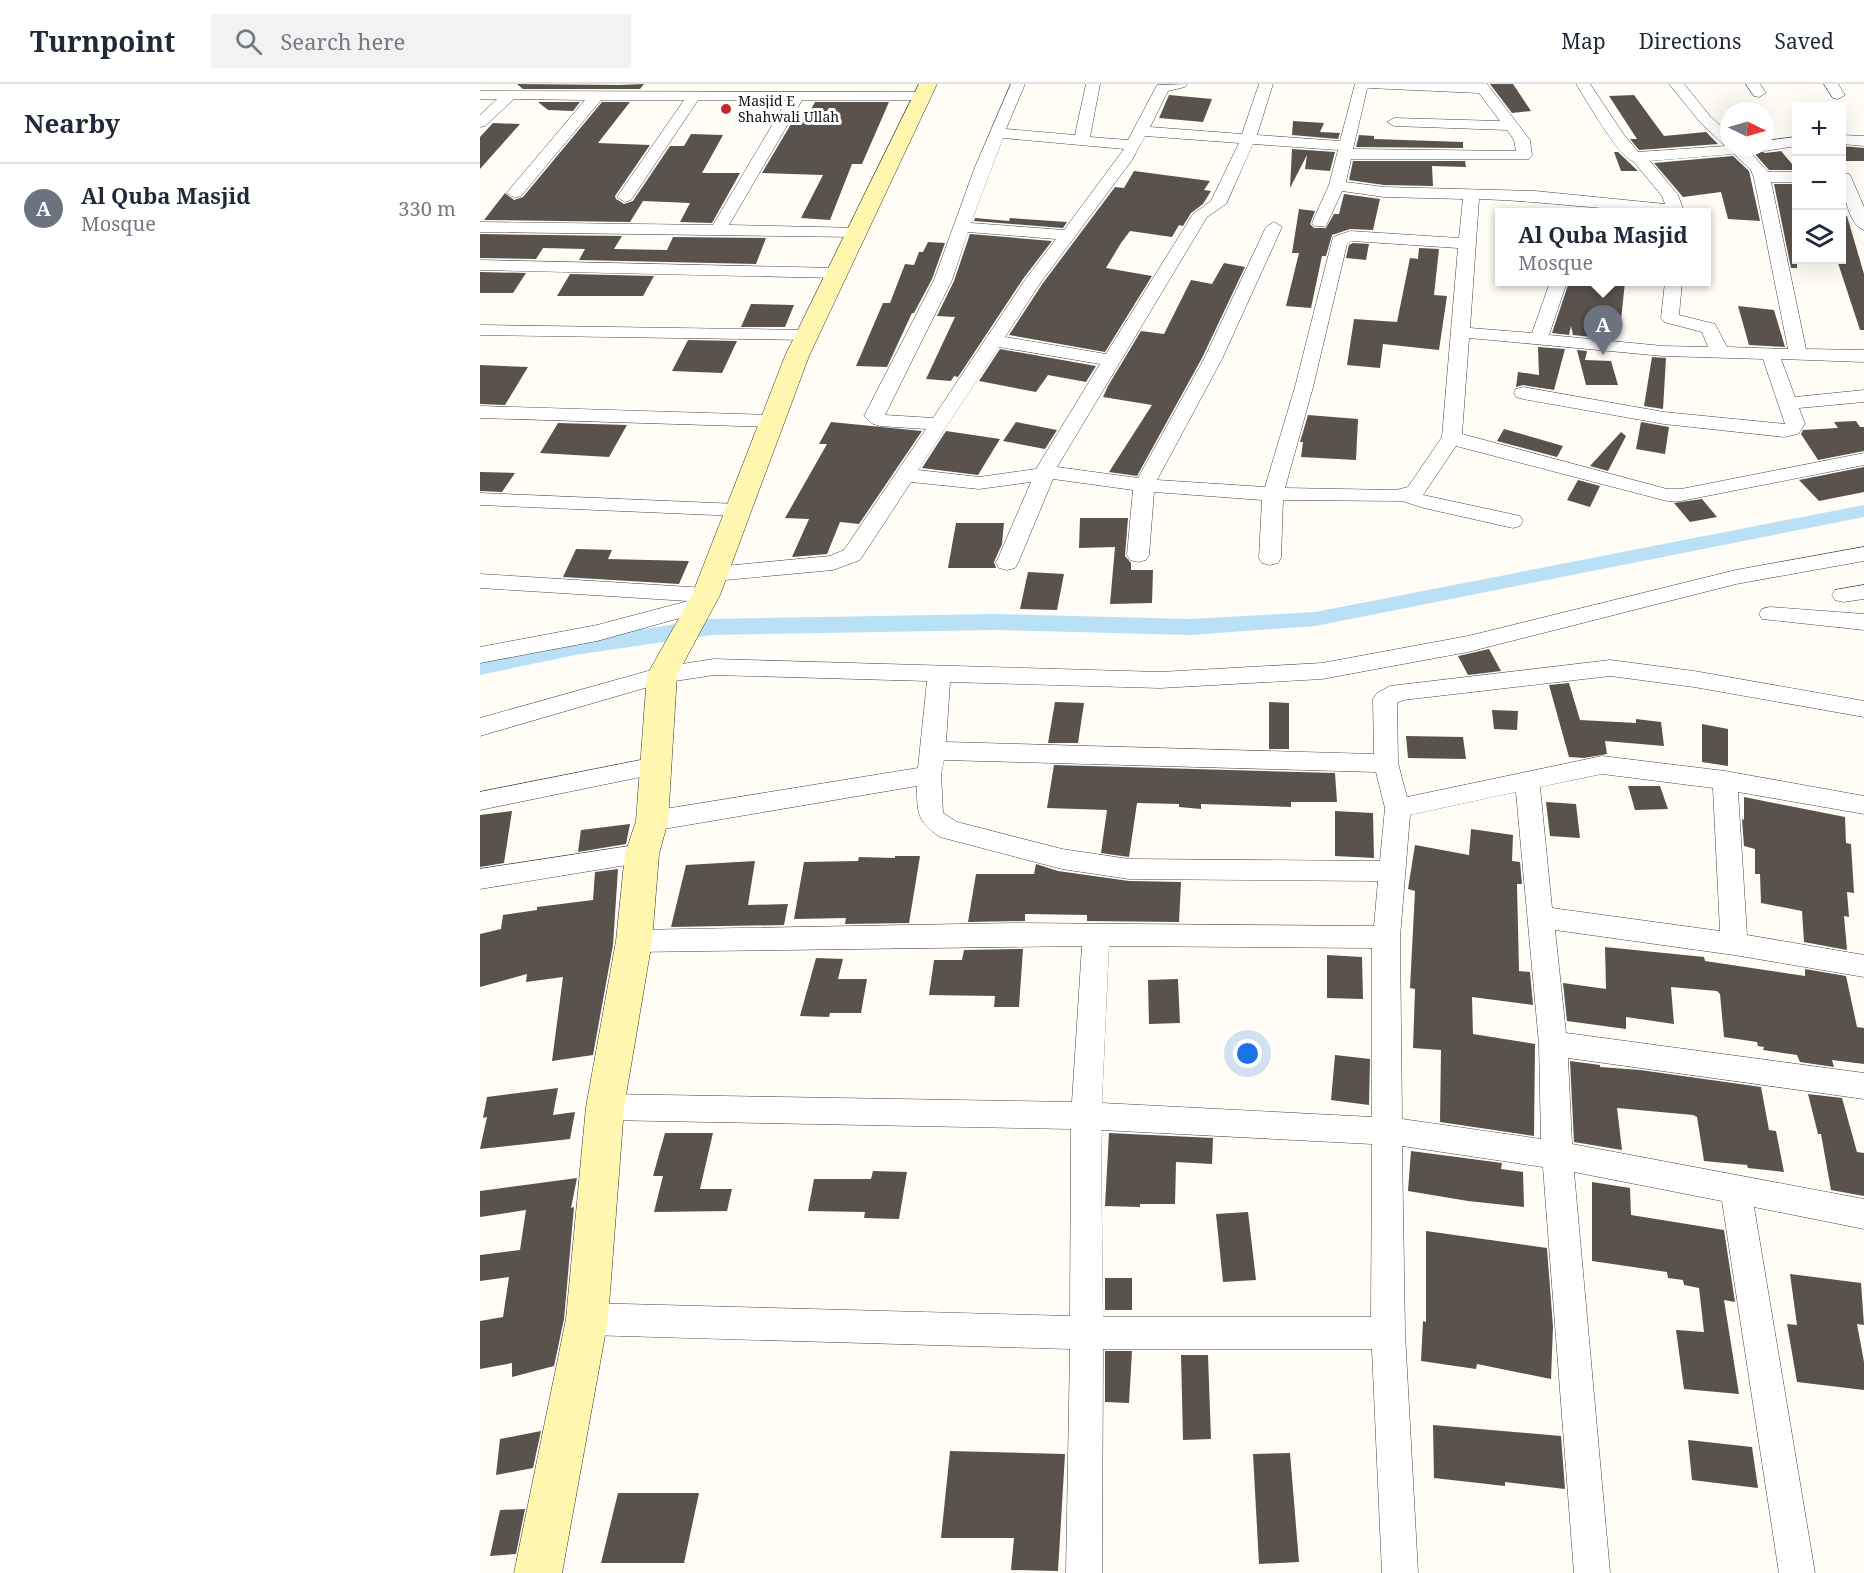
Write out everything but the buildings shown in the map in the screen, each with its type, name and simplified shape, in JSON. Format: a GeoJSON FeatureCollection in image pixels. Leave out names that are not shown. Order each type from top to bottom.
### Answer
{"type":"FeatureCollection","features":[{"type":"Feature","properties":{"kind":"street"},"geometry":{"type":"LineString","coordinates":[[939,424],[880,420],[874,416],[943,280],[997,133],[1018,84]]}},
{"type":"Feature","properties":{"kind":"street"},"geometry":{"type":"LineString","coordinates":[[1082,140],[1093,84]]}},
{"type":"Feature","properties":{"kind":"street"},"geometry":{"type":"LineString","coordinates":[[1007,563],[1044,474],[1201,214],[1218,204],[1248,139],[1266,84]]}},
{"type":"Feature","properties":{"kind":"street"},"geometry":{"type":"LineString","coordinates":[[997,133],[1082,140],[1248,139],[1346,150],[1524,156],[1522,140],[1482,86],[1367,84],[1360,87],[1363,101],[1346,150],[1337,185],[1320,223]]}},
{"type":"Feature","properties":{"kind":"street"},"geometry":{"type":"LineString","coordinates":[[1583,84],[1618,138],[1633,156],[1720,148]]}},
{"type":"Feature","properties":{"kind":"street"},"geometry":{"type":"LineString","coordinates":[[1676,84],[1705,119],[1720,133]]}},
{"type":"Feature","properties":{"kind":"street"},"geometry":{"type":"LineString","coordinates":[[480,655],[597,633],[704,597],[833,563],[852,555],[1034,280],[1138,138],[1170,85]]}},
{"type":"Feature","properties":{"kind":"street"},"geometry":{"type":"LineString","coordinates":[[488,91],[510,95],[572,90],[597,95],[652,90],[694,95],[731,90],[810,92],[925,90],[807,335],[704,597],[670,663],[634,941],[605,1107],[587,1319],[538,1573]]}},
{"type":"Feature","properties":{"kind":"street"},"geometry":{"type":"LineString","coordinates":[[718,230],[810,92]]}},
{"type":"Feature","properties":{"kind":"street"},"geometry":{"type":"LineString","coordinates":[[480,123],[510,95]]}},
{"type":"Feature","properties":{"kind":"street"},"geometry":{"type":"LineString","coordinates":[[515,193],[597,95]]}},
{"type":"Feature","properties":{"kind":"street"},"geometry":{"type":"LineString","coordinates":[[625,197],[694,95]]}},
{"type":"Feature","properties":{"kind":"street"},"geometry":{"type":"LineString","coordinates":[[1475,106],[1498,107]]}},
{"type":"Feature","properties":{"kind":"street"},"geometry":{"type":"LineString","coordinates":[[1394,122],[1512,126]]}},
{"type":"Feature","properties":{"kind":"street"},"geometry":{"type":"LineString","coordinates":[[1846,140],[1864,141]]}},
{"type":"Feature","properties":{"kind":"street"},"geometry":{"type":"LineString","coordinates":[[1774,145],[1792,143]]}},
{"type":"Feature","properties":{"kind":"street"},"geometry":{"type":"LineString","coordinates":[[1744,156],[1764,177],[1765,196],[1798,354]]}},
{"type":"Feature","properties":{"kind":"street"},"geometry":{"type":"LineString","coordinates":[[1638,157],[1670,195],[1674,208]]}},
{"type":"Feature","properties":{"kind":"street"},"geometry":{"type":"LineString","coordinates":[[1764,177],[1792,177]]}},
{"type":"Feature","properties":{"kind":"street"},"geometry":{"type":"LineString","coordinates":[[1846,177],[1864,177]]}},
{"type":"Feature","properties":{"kind":"street"},"geometry":{"type":"LineString","coordinates":[[1846,184],[1864,225]]}},
{"type":"Feature","properties":{"kind":"street"},"geometry":{"type":"LineString","coordinates":[[1337,185],[1384,192],[1535,196],[1622,208]]}},
{"type":"Feature","properties":{"kind":"street"},"geometry":{"type":"LineString","coordinates":[[906,475],[979,483],[1044,474],[1273,494],[1406,495],[1415,492],[1452,436],[1471,194]]}},
{"type":"Feature","properties":{"kind":"street"},"geometry":{"type":"LineString","coordinates":[[1138,555],[1144,484],[1214,359],[1274,226]]}},
{"type":"Feature","properties":{"kind":"street"},"geometry":{"type":"LineString","coordinates":[[480,227],[855,232]]}},
{"type":"Feature","properties":{"kind":"street"},"geometry":{"type":"LineString","coordinates":[[962,227],[1068,235]]}},
{"type":"Feature","properties":{"kind":"street"},"geometry":{"type":"LineString","coordinates":[[1270,558],[1273,494],[1304,387],[1339,241],[1350,236],[1467,244]]}},
{"type":"Feature","properties":{"kind":"street"},"geometry":{"type":"LineString","coordinates":[[480,265],[836,273]]}},
{"type":"Feature","properties":{"kind":"street"},"geometry":{"type":"LineString","coordinates":[[1539,339],[1558,286]]}},
{"type":"Feature","properties":{"kind":"street"},"geometry":{"type":"LineString","coordinates":[[1674,286],[1670,318],[1709,328],[1720,353]]}},
{"type":"Feature","properties":{"kind":"street"},"geometry":{"type":"LineString","coordinates":[[480,330],[807,335]]}},
{"type":"Feature","properties":{"kind":"street"},"geometry":{"type":"LineString","coordinates":[[1460,332],[1663,351],[1864,356]]}},
{"type":"Feature","properties":{"kind":"street"},"geometry":{"type":"LineString","coordinates":[[994,341],[1112,361]]}},
{"type":"Feature","properties":{"kind":"street"},"geometry":{"type":"LineString","coordinates":[[1523,393],[1664,418],[1791,430],[1795,424],[1770,354]]}},
{"type":"Feature","properties":{"kind":"street"},"geometry":{"type":"LineString","coordinates":[[1787,403],[1864,396]]}},
{"type":"Feature","properties":{"kind":"street"},"geometry":{"type":"LineString","coordinates":[[480,412],[772,421]]}},
{"type":"Feature","properties":{"kind":"street"},"geometry":{"type":"LineString","coordinates":[[1452,436],[1461,441],[1667,495],[1681,495],[1764,480],[1864,459]]}},
{"type":"Feature","properties":{"kind":"street"},"geometry":{"type":"LineString","coordinates":[[1406,495],[1424,502],[1513,521]]}},
{"type":"Feature","properties":{"kind":"street"},"geometry":{"type":"LineString","coordinates":[[480,499],[738,510]]}},
{"type":"Feature","properties":{"kind":"street"},"geometry":{"type":"LineString","coordinates":[[481,725],[670,663],[714,667],[1160,680],[1322,671],[1468,644],[1736,577],[1864,554]]}},
{"type":"Feature","properties":{"kind":"street"},"geometry":{"type":"LineString","coordinates":[[480,581],[704,597]]}},
{"type":"Feature","properties":{"kind":"street"},"geometry":{"type":"LineString","coordinates":[[1770,614],[1864,622]]}},
{"type":"Feature","properties":{"kind":"street"},"geometry":{"type":"LineString","coordinates":[[1400,1573],[1388,1333],[1389,1131],[1386,937],[1398,808],[1386,763],[1386,699],[1398,692],[1611,668],[1694,679],[1864,709]]}},
{"type":"Feature","properties":{"kind":"street"},"geometry":{"type":"LineString","coordinates":[[939,672],[931,763],[930,812],[934,820],[949,830],[1062,859],[1129,869],[1392,872]]}},
{"type":"Feature","properties":{"kind":"street"},"geometry":{"type":"LineString","coordinates":[[480,879],[647,838],[931,763],[1386,763]]}},
{"type":"Feature","properties":{"kind":"street"},"geometry":{"type":"LineString","coordinates":[[1398,808],[1602,765],[1725,780],[1864,809]]}},
{"type":"Feature","properties":{"kind":"street"},"geometry":{"type":"LineString","coordinates":[[480,801],[656,766]]}},
{"type":"Feature","properties":{"kind":"street"},"geometry":{"type":"LineString","coordinates":[[1527,780],[1553,1044],[1557,1155],[1592,1573]]}},
{"type":"Feature","properties":{"kind":"street"},"geometry":{"type":"LineString","coordinates":[[1725,780],[1734,944]]}},
{"type":"Feature","properties":{"kind":"street"},"geometry":{"type":"LineString","coordinates":[[1540,917],[1734,944],[1864,966]]}},
{"type":"Feature","properties":{"kind":"street"},"geometry":{"type":"LineString","coordinates":[[634,941],[1096,934],[1386,937]]}},
{"type":"Feature","properties":{"kind":"street"},"geometry":{"type":"LineString","coordinates":[[1083,1573],[1087,1333],[1086,1116],[1096,934]]}},
{"type":"Feature","properties":{"kind":"street"},"geometry":{"type":"LineString","coordinates":[[1553,1044],[1864,1086]]}},
{"type":"Feature","properties":{"kind":"street"},"geometry":{"type":"LineString","coordinates":[[605,1107],[1086,1116],[1389,1131],[1557,1155],[1864,1214]]}},
{"type":"Feature","properties":{"kind":"street"},"geometry":{"type":"LineString","coordinates":[[1736,1190],[1797,1573]]}},
{"type":"Feature","properties":{"kind":"street"},"geometry":{"type":"LineString","coordinates":[[587,1319],[1087,1333],[1388,1333]]}},
{"type":"Feature","properties":{"kind":"waterway"},"geometry":{"type":"LineString","coordinates":[[480,667],[575,647],[711,627],[995,622],[1190,627],[1315,619],[1864,511]]}},
{"type":"Feature","properties":{"kind":"place","name":"Masjid E Shahwali Ullah"},"geometry":{"type":"Point","coordinates":[726,109]}},
{"type":"Feature","properties":{"kind":"place","name":"Al Quba Masjid"},"geometry":{"type":"Point","coordinates":[1603,355]}}]}
